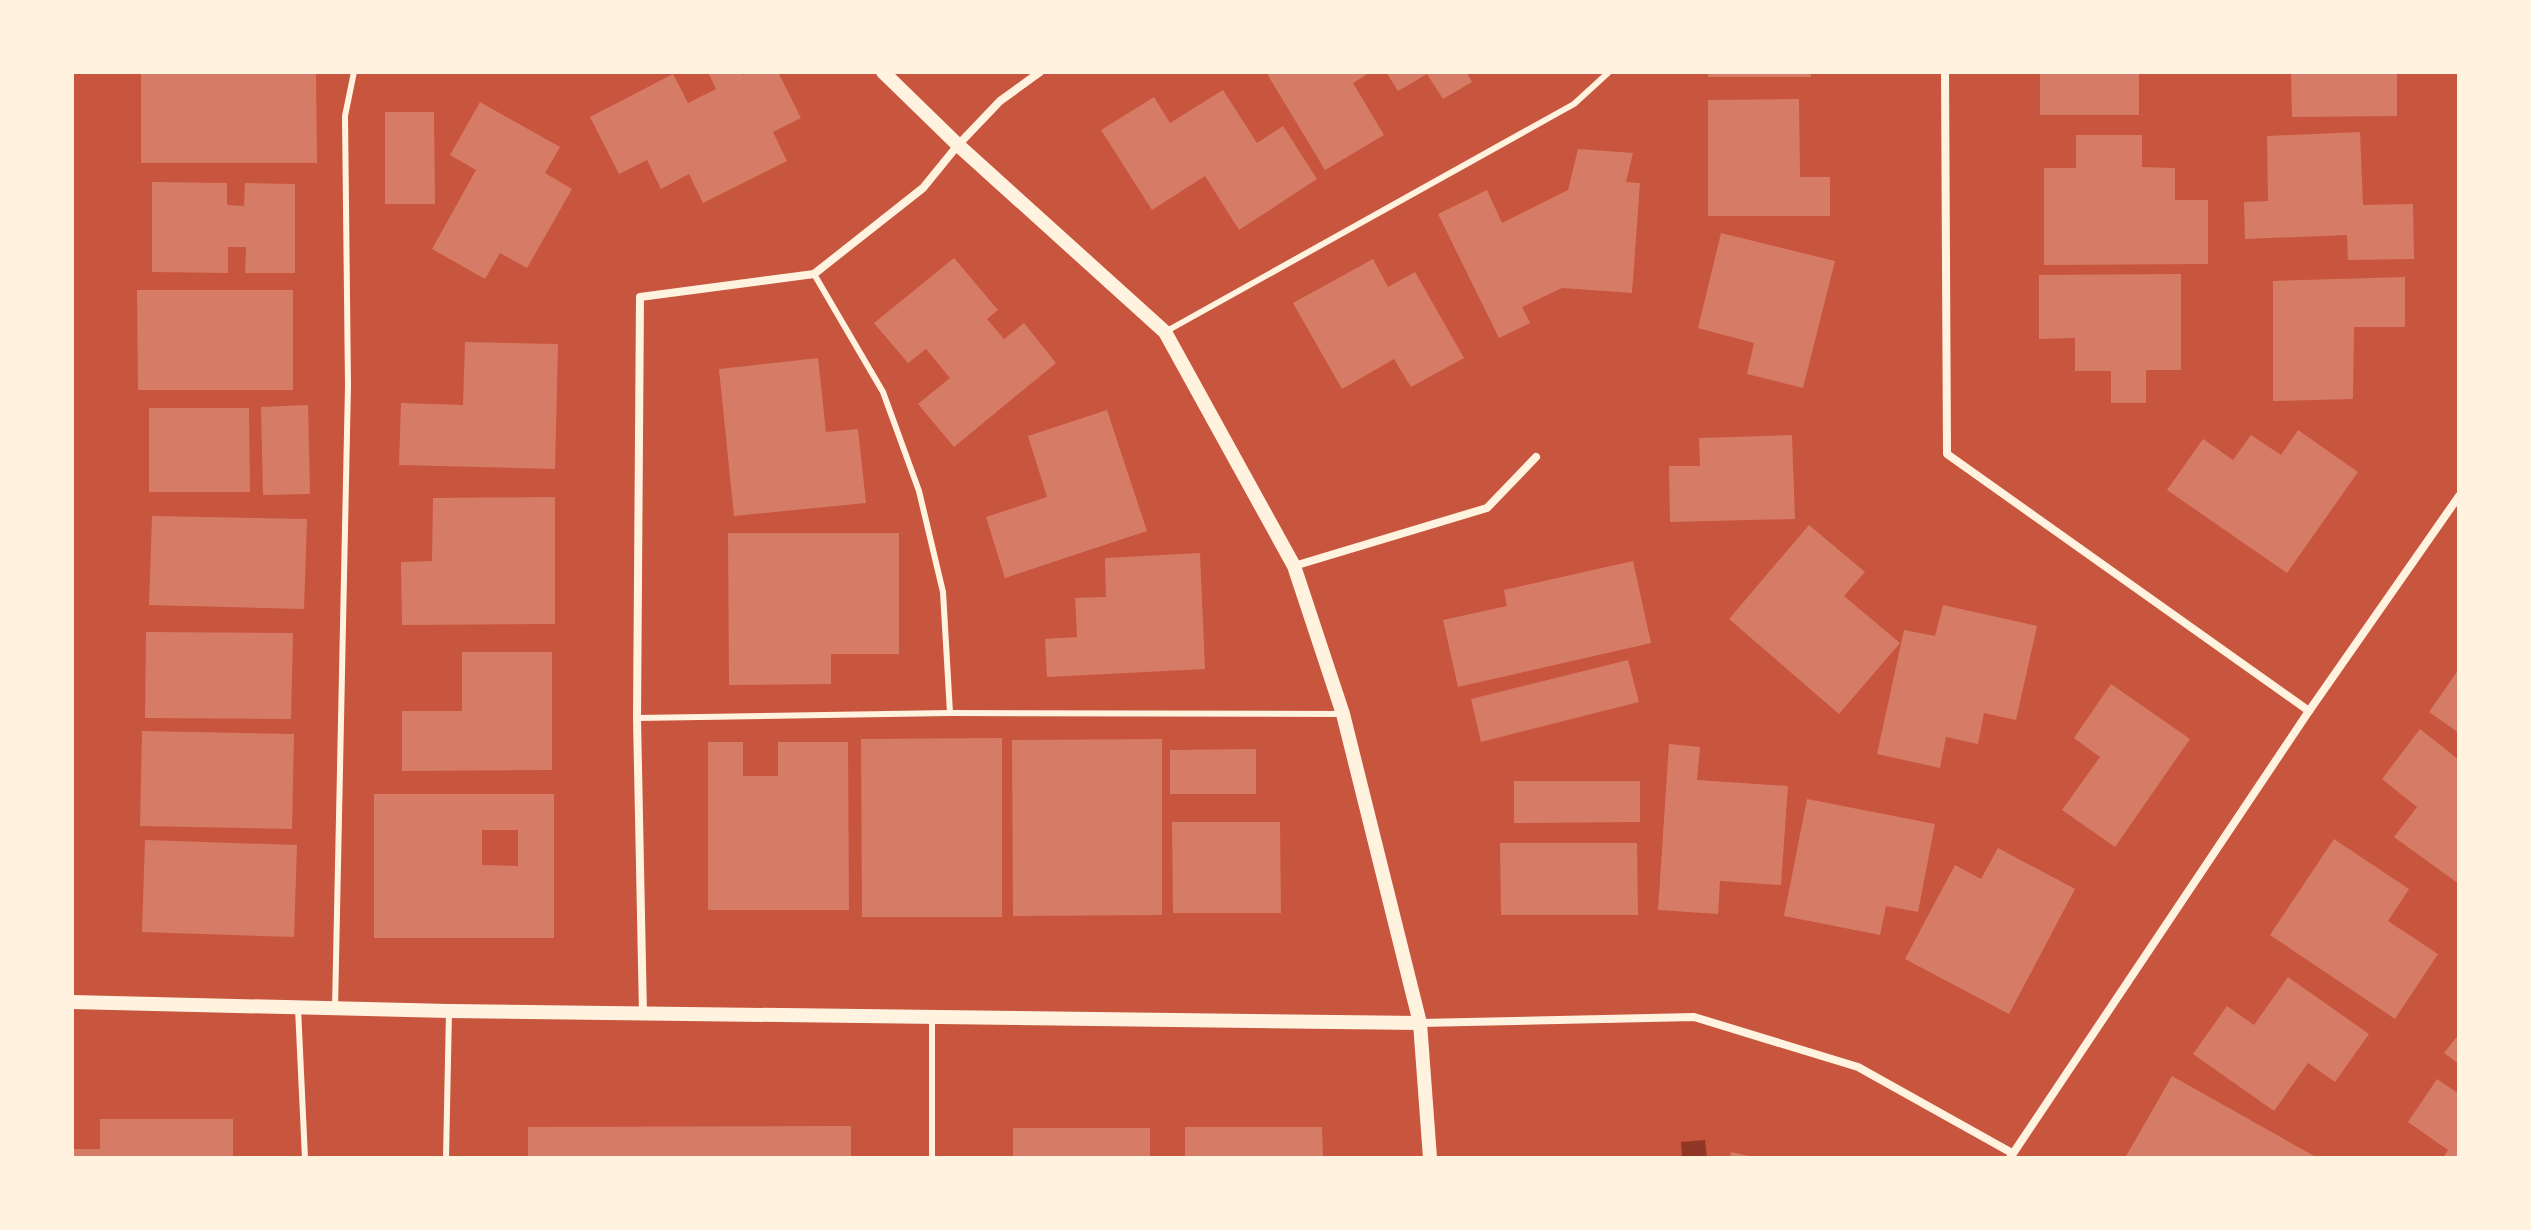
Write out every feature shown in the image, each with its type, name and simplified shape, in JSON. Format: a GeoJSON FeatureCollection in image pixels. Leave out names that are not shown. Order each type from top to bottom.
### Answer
{"type":"FeatureCollection","features":[{"type":"Feature","properties":{"kind":"street"},"geometry":{"type":"LineString","coordinates":[[883,72],[958,145],[1165,332],[1294,566],[1343,714],[1420,1023],[1430,1158]]}},
{"type":"Feature","properties":{"kind":"street"},"geometry":{"type":"LineString","coordinates":[[643,1014],[637,718],[640,297],[814,274],[923,188],[1000,101],[1040,72]]}},
{"type":"Feature","properties":{"kind":"street"},"geometry":{"type":"LineString","coordinates":[[1945,72],[1947,454],[2309,711]]}},
{"type":"Feature","properties":{"kind":"street"},"geometry":{"type":"LineString","coordinates":[[1294,566],[1487,508],[1536,457]]}},
{"type":"Feature","properties":{"kind":"street"},"geometry":{"type":"LineString","coordinates":[[72,1002],[449,1011],[1420,1023],[1694,1017],[1858,1067],[2011,1155],[2309,711],[2459,496]]}},
{"type":"Feature","properties":{"kind":"lane"},"geometry":{"type":"LineString","coordinates":[[335,1009],[348,385],[345,116],[354,72]]}},
{"type":"Feature","properties":{"kind":"lane"},"geometry":{"type":"LineString","coordinates":[[1165,332],[1574,104],[1609,72]]}},
{"type":"Feature","properties":{"kind":"lane"},"geometry":{"type":"LineString","coordinates":[[814,274],[883,392],[919,491],[943,592],[950,713]]}},
{"type":"Feature","properties":{"kind":"lane"},"geometry":{"type":"LineString","coordinates":[[637,718],[950,713],[1343,714]]}},
{"type":"Feature","properties":{"kind":"lane"},"geometry":{"type":"LineString","coordinates":[[298,1008],[305,1158]]}},
{"type":"Feature","properties":{"kind":"lane"},"geometry":{"type":"LineString","coordinates":[[446,1158],[449,1011]]}},
{"type":"Feature","properties":{"kind":"lane"},"geometry":{"type":"LineString","coordinates":[[932,1017],[932,1158]]}},
{"type":"Feature","properties":{"kind":"shaded area"},"geometry":{"type":"Polygon","coordinates":[[[1705,1140],[1707,1158],[1682,1158],[1681,1142],[1705,1140]]]}},
{"type":"Feature","properties":{"kind":"building"},"geometry":{"type":"Polygon","coordinates":[[[141,72],[316,72],[317,163],[141,163],[141,72]]]}},
{"type":"Feature","properties":{"kind":"building"},"geometry":{"type":"Polygon","coordinates":[[[708,72],[742,72],[743,75],[749,72],[778,72],[801,118],[773,132],[787,161],[703,203],[689,174],[661,189],[647,160],[619,174],[590,117],[673,74],[688,103],[716,89],[708,72]]]}},
{"type":"Feature","properties":{"kind":"building"},"geometry":{"type":"Polygon","coordinates":[[[1266,72],[1371,72],[1353,83],[1384,135],[1325,170],[1266,72]]]}},
{"type":"Feature","properties":{"kind":"building"},"geometry":{"type":"Polygon","coordinates":[[[1386,72],[1466,72],[1472,82],[1443,99],[1427,74],[1398,91],[1386,72]]]}},
{"type":"Feature","properties":{"kind":"building"},"geometry":{"type":"Polygon","coordinates":[[[1708,72],[1811,72],[1811,77],[1708,77],[1708,72]]]}},
{"type":"Feature","properties":{"kind":"building"},"geometry":{"type":"Polygon","coordinates":[[[2040,72],[2139,72],[2139,115],[2040,115],[2040,72]]]}},
{"type":"Feature","properties":{"kind":"building"},"geometry":{"type":"Polygon","coordinates":[[[2291,72],[2397,72],[2397,116],[2292,117],[2291,72]]]}},
{"type":"Feature","properties":{"kind":"building"},"geometry":{"type":"Polygon","coordinates":[[[1223,90],[1257,143],[1283,126],[1317,179],[1239,230],[1205,176],[1152,210],[1101,130],[1154,97],[1170,123],[1223,90]]]}},
{"type":"Feature","properties":{"kind":"building"},"geometry":{"type":"Polygon","coordinates":[[[1799,99],[1800,177],[1830,177],[1830,216],[1708,216],[1708,100],[1799,99]]]}},
{"type":"Feature","properties":{"kind":"building"},"geometry":{"type":"Polygon","coordinates":[[[480,102],[560,147],[545,173],[572,189],[527,268],[500,253],[485,279],[432,249],[476,170],[450,155],[480,102]]]}},
{"type":"Feature","properties":{"kind":"building"},"geometry":{"type":"Polygon","coordinates":[[[385,112],[434,112],[435,204],[385,204],[385,112]]]}},
{"type":"Feature","properties":{"kind":"building"},"geometry":{"type":"Polygon","coordinates":[[[2360,132],[2363,205],[2413,204],[2414,259],[2348,260],[2347,235],[2245,239],[2244,202],[2268,201],[2267,136],[2360,132]]]}},
{"type":"Feature","properties":{"kind":"building"},"geometry":{"type":"Polygon","coordinates":[[[2076,135],[2142,135],[2142,167],[2175,168],[2175,200],[2208,200],[2208,264],[2044,265],[2044,168],[2076,168],[2076,135]]]}},
{"type":"Feature","properties":{"kind":"building"},"geometry":{"type":"Polygon","coordinates":[[[1578,149],[1633,153],[1626,182],[1640,183],[1632,293],[1562,288],[1522,307],[1530,323],[1499,338],[1438,214],[1487,190],[1502,223],[1568,190],[1578,149]]]}},
{"type":"Feature","properties":{"kind":"building"},"geometry":{"type":"Polygon","coordinates":[[[152,182],[227,183],[227,205],[244,206],[245,183],[295,184],[295,273],[245,273],[246,247],[228,247],[228,273],[152,272],[152,182]]]}},
{"type":"Feature","properties":{"kind":"building"},"geometry":{"type":"Polygon","coordinates":[[[1721,233],[1835,261],[1803,388],[1747,374],[1754,343],[1698,328],[1721,233]]]}},
{"type":"Feature","properties":{"kind":"building"},"geometry":{"type":"Polygon","coordinates":[[[954,258],[998,310],[987,319],[1004,339],[1024,323],[1056,363],[954,447],[918,404],[950,378],[926,349],[908,363],[874,323],[954,258]]]}},
{"type":"Feature","properties":{"kind":"building"},"geometry":{"type":"Polygon","coordinates":[[[1373,259],[1388,287],[1415,272],[1464,358],[1411,387],[1394,359],[1342,389],[1293,303],[1373,259]]]}},
{"type":"Feature","properties":{"kind":"building"},"geometry":{"type":"Polygon","coordinates":[[[2181,274],[2181,370],[2146,370],[2146,403],[2111,403],[2111,371],[2075,371],[2075,338],[2039,339],[2039,275],[2181,274]]]}},
{"type":"Feature","properties":{"kind":"building"},"geometry":{"type":"Polygon","coordinates":[[[2405,277],[2405,327],[2354,327],[2353,399],[2273,401],[2273,281],[2405,277]]]}},
{"type":"Feature","properties":{"kind":"building"},"geometry":{"type":"Polygon","coordinates":[[[137,290],[293,290],[293,390],[138,390],[137,290]]]}},
{"type":"Feature","properties":{"kind":"building"},"geometry":{"type":"Polygon","coordinates":[[[465,342],[558,344],[555,469],[399,465],[401,403],[463,405],[465,342]]]}},
{"type":"Feature","properties":{"kind":"building"},"geometry":{"type":"Polygon","coordinates":[[[818,358],[826,432],[858,429],[866,503],[734,516],[719,369],[818,358]]]}},
{"type":"Feature","properties":{"kind":"building"},"geometry":{"type":"Polygon","coordinates":[[[308,405],[310,494],[263,495],[261,407],[308,405]]]}},
{"type":"Feature","properties":{"kind":"building"},"geometry":{"type":"Polygon","coordinates":[[[149,408],[249,408],[250,492],[149,492],[149,408]]]}},
{"type":"Feature","properties":{"kind":"building"},"geometry":{"type":"Polygon","coordinates":[[[1107,410],[1147,531],[1005,578],[986,517],[1047,497],[1028,436],[1107,410]]]}},
{"type":"Feature","properties":{"kind":"building"},"geometry":{"type":"Polygon","coordinates":[[[2298,430],[2358,472],[2287,573],[2167,490],[2203,439],[2233,460],[2251,435],[2281,455],[2298,430]]]}},
{"type":"Feature","properties":{"kind":"building"},"geometry":{"type":"Polygon","coordinates":[[[1792,435],[1795,519],[1670,522],[1669,466],[1700,466],[1699,438],[1792,435]]]}},
{"type":"Feature","properties":{"kind":"building"},"geometry":{"type":"Polygon","coordinates":[[[555,497],[555,624],[402,625],[401,562],[432,561],[433,498],[555,497]]]}},
{"type":"Feature","properties":{"kind":"building"},"geometry":{"type":"Polygon","coordinates":[[[152,516],[307,519],[304,609],[149,605],[152,516]]]}},
{"type":"Feature","properties":{"kind":"building"},"geometry":{"type":"Polygon","coordinates":[[[1809,525],[1865,572],[1844,596],[1900,643],[1839,714],[1729,619],[1809,525]]]}},
{"type":"Feature","properties":{"kind":"building"},"geometry":{"type":"Polygon","coordinates":[[[728,533],[899,533],[899,654],[831,654],[831,684],[729,685],[728,533]]]}},
{"type":"Feature","properties":{"kind":"building"},"geometry":{"type":"Polygon","coordinates":[[[1200,553],[1205,669],[1047,677],[1045,639],[1077,637],[1075,598],[1106,597],[1105,558],[1200,553]]]}},
{"type":"Feature","properties":{"kind":"building"},"geometry":{"type":"Polygon","coordinates":[[[1633,561],[1651,643],[1458,687],[1443,620],[1507,606],[1504,590],[1633,561]]]}},
{"type":"Feature","properties":{"kind":"building"},"geometry":{"type":"Polygon","coordinates":[[[1943,605],[2037,626],[2016,720],[1984,713],[1978,744],[1946,737],[1940,768],[1877,754],[1904,630],[1935,636],[1943,605]]]}},
{"type":"Feature","properties":{"kind":"building"},"geometry":{"type":"Polygon","coordinates":[[[146,632],[293,633],[291,719],[145,718],[146,632]]]}},
{"type":"Feature","properties":{"kind":"building"},"geometry":{"type":"Polygon","coordinates":[[[462,652],[552,652],[552,770],[402,771],[402,711],[462,711],[462,652]]]}},
{"type":"Feature","properties":{"kind":"building"},"geometry":{"type":"Polygon","coordinates":[[[1628,660],[1639,702],[1481,742],[1471,699],[1628,660]]]}},
{"type":"Feature","properties":{"kind":"building"},"geometry":{"type":"Polygon","coordinates":[[[2459,669],[2459,733],[2429,712],[2459,669]]]}},
{"type":"Feature","properties":{"kind":"building"},"geometry":{"type":"Polygon","coordinates":[[[2111,684],[2190,739],[2115,847],[2062,810],[2100,757],[2074,738],[2111,684]]]}},
{"type":"Feature","properties":{"kind":"building"},"geometry":{"type":"Polygon","coordinates":[[[2420,729],[2459,760],[2459,884],[2394,837],[2417,807],[2382,779],[2420,729]]]}},
{"type":"Feature","properties":{"kind":"building"},"geometry":{"type":"Polygon","coordinates":[[[142,731],[294,734],[292,829],[140,826],[142,731]]]}},
{"type":"Feature","properties":{"kind":"building"},"geometry":{"type":"Polygon","coordinates":[[[1002,738],[1002,917],[862,917],[861,739],[1002,738]]]}},
{"type":"Feature","properties":{"kind":"building"},"geometry":{"type":"Polygon","coordinates":[[[1162,739],[1162,915],[1013,916],[1012,740],[1162,739]]]}},
{"type":"Feature","properties":{"kind":"building"},"geometry":{"type":"Polygon","coordinates":[[[708,742],[743,742],[743,776],[778,776],[778,742],[848,742],[849,910],[708,910],[708,742]]]}},
{"type":"Feature","properties":{"kind":"building"},"geometry":{"type":"Polygon","coordinates":[[[1669,744],[1700,747],[1697,780],[1788,786],[1781,885],[1720,881],[1718,914],[1658,910],[1669,744]]]}},
{"type":"Feature","properties":{"kind":"building"},"geometry":{"type":"Polygon","coordinates":[[[1256,749],[1256,794],[1170,794],[1170,750],[1256,749]]]}},
{"type":"Feature","properties":{"kind":"building"},"geometry":{"type":"Polygon","coordinates":[[[1514,781],[1640,781],[1640,822],[1514,823],[1514,781]]]}},
{"type":"Feature","properties":{"kind":"building"},"geometry":{"type":"Polygon","coordinates":[[[374,794],[554,794],[554,938],[374,938],[374,794]],[[482,830],[482,865],[518,866],[518,830],[482,830]]]}},
{"type":"Feature","properties":{"kind":"building"},"geometry":{"type":"Polygon","coordinates":[[[1807,799],[1935,824],[1918,912],[1886,906],[1880,935],[1784,916],[1807,799]]]}},
{"type":"Feature","properties":{"kind":"building"},"geometry":{"type":"Polygon","coordinates":[[[1172,822],[1280,822],[1281,913],[1173,913],[1172,822]]]}},
{"type":"Feature","properties":{"kind":"building"},"geometry":{"type":"Polygon","coordinates":[[[2334,839],[2409,889],[2388,921],[2438,954],[2395,1019],[2270,935],[2334,839]]]}},
{"type":"Feature","properties":{"kind":"building"},"geometry":{"type":"Polygon","coordinates":[[[145,840],[297,845],[294,937],[142,932],[145,840]]]}},
{"type":"Feature","properties":{"kind":"building"},"geometry":{"type":"Polygon","coordinates":[[[1500,843],[1637,843],[1638,915],[1501,915],[1500,843]]]}},
{"type":"Feature","properties":{"kind":"building"},"geometry":{"type":"Polygon","coordinates":[[[1998,848],[2075,889],[2009,1014],[1905,959],[1955,865],[1981,879],[1998,848]]]}},
{"type":"Feature","properties":{"kind":"building"},"geometry":{"type":"Polygon","coordinates":[[[2288,977],[2369,1034],[2335,1082],[2308,1063],[2274,1111],[2193,1054],[2227,1006],[2254,1025],[2288,977]]]}},
{"type":"Feature","properties":{"kind":"building"},"geometry":{"type":"Polygon","coordinates":[[[2459,1034],[2459,1064],[2444,1053],[2459,1034]]]}},
{"type":"Feature","properties":{"kind":"building"},"geometry":{"type":"Polygon","coordinates":[[[2172,1076],[2314,1156],[2125,1158],[2172,1076]]]}},
{"type":"Feature","properties":{"kind":"building"},"geometry":{"type":"Polygon","coordinates":[[[2437,1079],[2459,1094],[2459,1158],[2443,1158],[2448,1150],[2408,1122],[2437,1079]]]}},
{"type":"Feature","properties":{"kind":"building"},"geometry":{"type":"Polygon","coordinates":[[[100,1119],[233,1119],[233,1158],[72,1158],[72,1149],[100,1149],[100,1119]]]}},
{"type":"Feature","properties":{"kind":"building"},"geometry":{"type":"Polygon","coordinates":[[[851,1126],[851,1158],[528,1158],[528,1127],[851,1126]]]}},
{"type":"Feature","properties":{"kind":"building"},"geometry":{"type":"Polygon","coordinates":[[[1185,1127],[1322,1127],[1323,1158],[1185,1158],[1185,1127]]]}},
{"type":"Feature","properties":{"kind":"building"},"geometry":{"type":"Polygon","coordinates":[[[1013,1128],[1150,1128],[1150,1158],[1013,1158],[1013,1128]]]}},
{"type":"Feature","properties":{"kind":"building"},"geometry":{"type":"Polygon","coordinates":[[[1731,1152],[1753,1157],[1753,1158],[1730,1158],[1731,1152]]]}}]}
